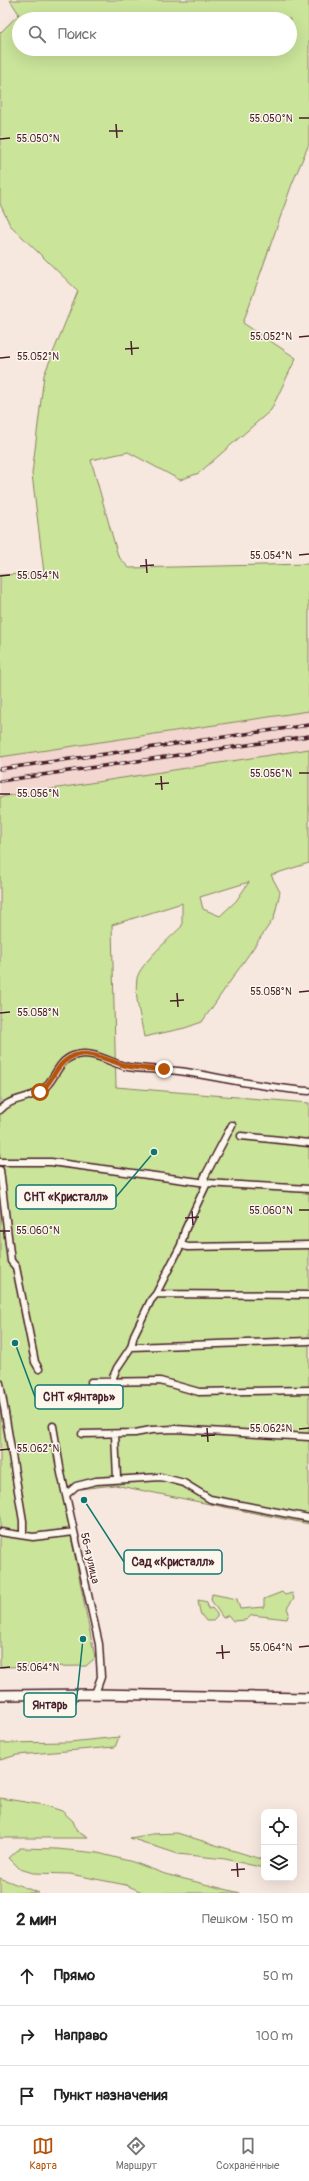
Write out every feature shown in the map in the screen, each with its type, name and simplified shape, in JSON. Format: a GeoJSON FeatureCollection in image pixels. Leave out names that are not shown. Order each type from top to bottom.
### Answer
{"type":"FeatureCollection","features":[{"type":"Feature","properties":{"kind":"main road"},"geometry":{"type":"LineString","coordinates":[[0,1695],[95,1694],[309,1698]]}},
{"type":"Feature","properties":{"kind":"street"},"geometry":{"type":"LineString","coordinates":[[0,1110],[11,1102],[40,1092],[51,1082],[65,1061],[72,1056],[87,1054],[106,1058],[126,1066],[164,1069],[231,1080],[254,1086],[309,1091]]}},
{"type":"Feature","properties":{"kind":"street"},"geometry":{"type":"LineString","coordinates":[[207,1183],[204,1178],[232,1125]]}},
{"type":"Feature","properties":{"kind":"street"},"geometry":{"type":"LineString","coordinates":[[241,1136],[309,1143]]}},
{"type":"Feature","properties":{"kind":"street"},"geometry":{"type":"LineString","coordinates":[[0,1162],[51,1162],[207,1183],[309,1189]]}},
{"type":"Feature","properties":{"kind":"street"},"geometry":{"type":"LineString","coordinates":[[0,1170],[11,1261],[16,1267],[35,1362],[39,1370]]}},
{"type":"Feature","properties":{"kind":"street"},"geometry":{"type":"LineString","coordinates":[[111,1382],[117,1368],[131,1347],[134,1335],[180,1245],[185,1230],[207,1183]]}},
{"type":"Feature","properties":{"kind":"street"},"geometry":{"type":"LineString","coordinates":[[180,1245],[188,1247],[309,1245]]}},
{"type":"Feature","properties":{"kind":"street"},"geometry":{"type":"LineString","coordinates":[[156,1294],[309,1295]]}},
{"type":"Feature","properties":{"kind":"street"},"geometry":{"type":"LineString","coordinates":[[131,1347],[309,1341]]}},
{"type":"Feature","properties":{"kind":"street"},"geometry":{"type":"LineString","coordinates":[[91,1382],[160,1381],[199,1392],[309,1390]]}},
{"type":"Feature","properties":{"kind":"street"},"geometry":{"type":"LineString","coordinates":[[0,1383],[23,1521],[23,1534]]}},
{"type":"Feature","properties":{"kind":"street","name":"56-я улица"},"geometry":{"type":"LineString","coordinates":[[53,1426],[66,1495],[99,1644],[101,1677],[95,1694]]}},
{"type":"Feature","properties":{"kind":"street"},"geometry":{"type":"LineString","coordinates":[[82,1434],[115,1434],[175,1429],[309,1436]]}},
{"type":"Feature","properties":{"kind":"street"},"geometry":{"type":"LineString","coordinates":[[115,1434],[117,1478]]}},
{"type":"Feature","properties":{"kind":"street"},"geometry":{"type":"LineString","coordinates":[[66,1495],[76,1486],[96,1481],[117,1478],[161,1477],[184,1483],[210,1499],[309,1518]]}},
{"type":"Feature","properties":{"kind":"street"},"geometry":{"type":"LineString","coordinates":[[0,1532],[23,1534],[33,1537],[74,1532]]}},
{"type":"Feature","properties":{"kind":"shaded area"},"geometry":{"type":"Polygon","coordinates":[[[309,711],[309,749],[0,797],[0,757],[309,711]]]}},
{"type":"Feature","properties":{"kind":"green space"},"geometry":{"type":"Polygon","coordinates":[[[10,0],[309,0],[309,144],[292,184],[243,323],[296,358],[271,410],[199,473],[180,480],[128,452],[91,460],[118,556],[129,568],[309,564],[309,711],[0,757],[0,575],[44,573],[32,474],[44,375],[78,291],[10,225],[0,204],[0,33],[12,21],[12,56],[297,56],[297,12],[18,12],[10,0]]]}},
{"type":"Feature","properties":{"kind":"green space"},"geometry":{"type":"Polygon","coordinates":[[[309,749],[309,863],[271,875],[280,892],[274,918],[202,1022],[185,1028],[144,1037],[138,1008],[136,985],[139,972],[164,943],[182,926],[182,903],[112,925],[116,1087],[309,1103],[309,1524],[115,1485],[79,1489],[61,1485],[95,1658],[86,1666],[0,1667],[0,797],[309,749]],[[249,882],[200,897],[203,909],[220,916],[236,901],[249,882]]]}},
{"type":"Feature","properties":{"kind":"green space"},"geometry":{"type":"Polygon","coordinates":[[[282,1592],[285,1595],[292,1593],[294,1598],[287,1608],[289,1613],[287,1619],[252,1615],[246,1620],[233,1621],[228,1615],[223,1618],[211,1600],[212,1594],[237,1599],[240,1609],[264,1607],[264,1599],[282,1592]]]}},
{"type":"Feature","properties":{"kind":"green space"},"geometry":{"type":"Polygon","coordinates":[[[198,1600],[207,1602],[208,1609],[212,1608],[217,1614],[217,1617],[213,1621],[206,1621],[200,1613],[198,1600]]]}},
{"type":"Feature","properties":{"kind":"green space"},"geometry":{"type":"Polygon","coordinates":[[[119,1737],[115,1747],[17,1755],[0,1760],[0,1743],[69,1742],[119,1737]]]}},
{"type":"Feature","properties":{"kind":"green space"},"geometry":{"type":"Polygon","coordinates":[[[0,1798],[44,1805],[62,1811],[73,1821],[77,1831],[88,1838],[0,1838],[0,1798]]]}},
{"type":"Feature","properties":{"kind":"green space"},"geometry":{"type":"Polygon","coordinates":[[[177,1833],[261,1859],[261,1867],[225,1859],[178,1854],[130,1838],[152,1834],[177,1833]]]}},
{"type":"Feature","properties":{"kind":"green space"},"geometry":{"type":"Polygon","coordinates":[[[20,1848],[57,1849],[98,1853],[133,1862],[165,1874],[240,1893],[144,1893],[126,1885],[70,1874],[33,1873],[20,1869],[9,1858],[20,1848]]]}},
{"type":"Feature","properties":{"kind":"green space"},"geometry":{"type":"Polygon","coordinates":[[[0,1878],[39,1893],[0,1893],[0,1878]]]}},
{"type":"Feature","properties":{"kind":"railway"},"geometry":{"type":"LineString","coordinates":[[0,769],[309,725]]}},
{"type":"Feature","properties":{"kind":"railway"},"geometry":{"type":"LineString","coordinates":[[0,781],[309,736]]}},
{"type":"Feature","properties":{"kind":"place","name":"СНТ «Кристалл»"},"geometry":{"type":"Point","coordinates":[154,1152]}},
{"type":"Feature","properties":{"kind":"place","name":"СНТ «Янтарь»"},"geometry":{"type":"Point","coordinates":[15,1343]}},
{"type":"Feature","properties":{"kind":"place","name":"Сад «Кристалл»"},"geometry":{"type":"Point","coordinates":[84,1500]}},
{"type":"Feature","properties":{"kind":"place","name":"Янтарь"},"geometry":{"type":"Point","coordinates":[83,1639]}},
{"type":"Feature","properties":{"kind":"route"},"geometry":{"type":"LineString","coordinates":[[40,1092],[51,1082],[61,1064],[72,1056],[87,1054],[106,1058],[126,1066],[164,1069]]}}]}
